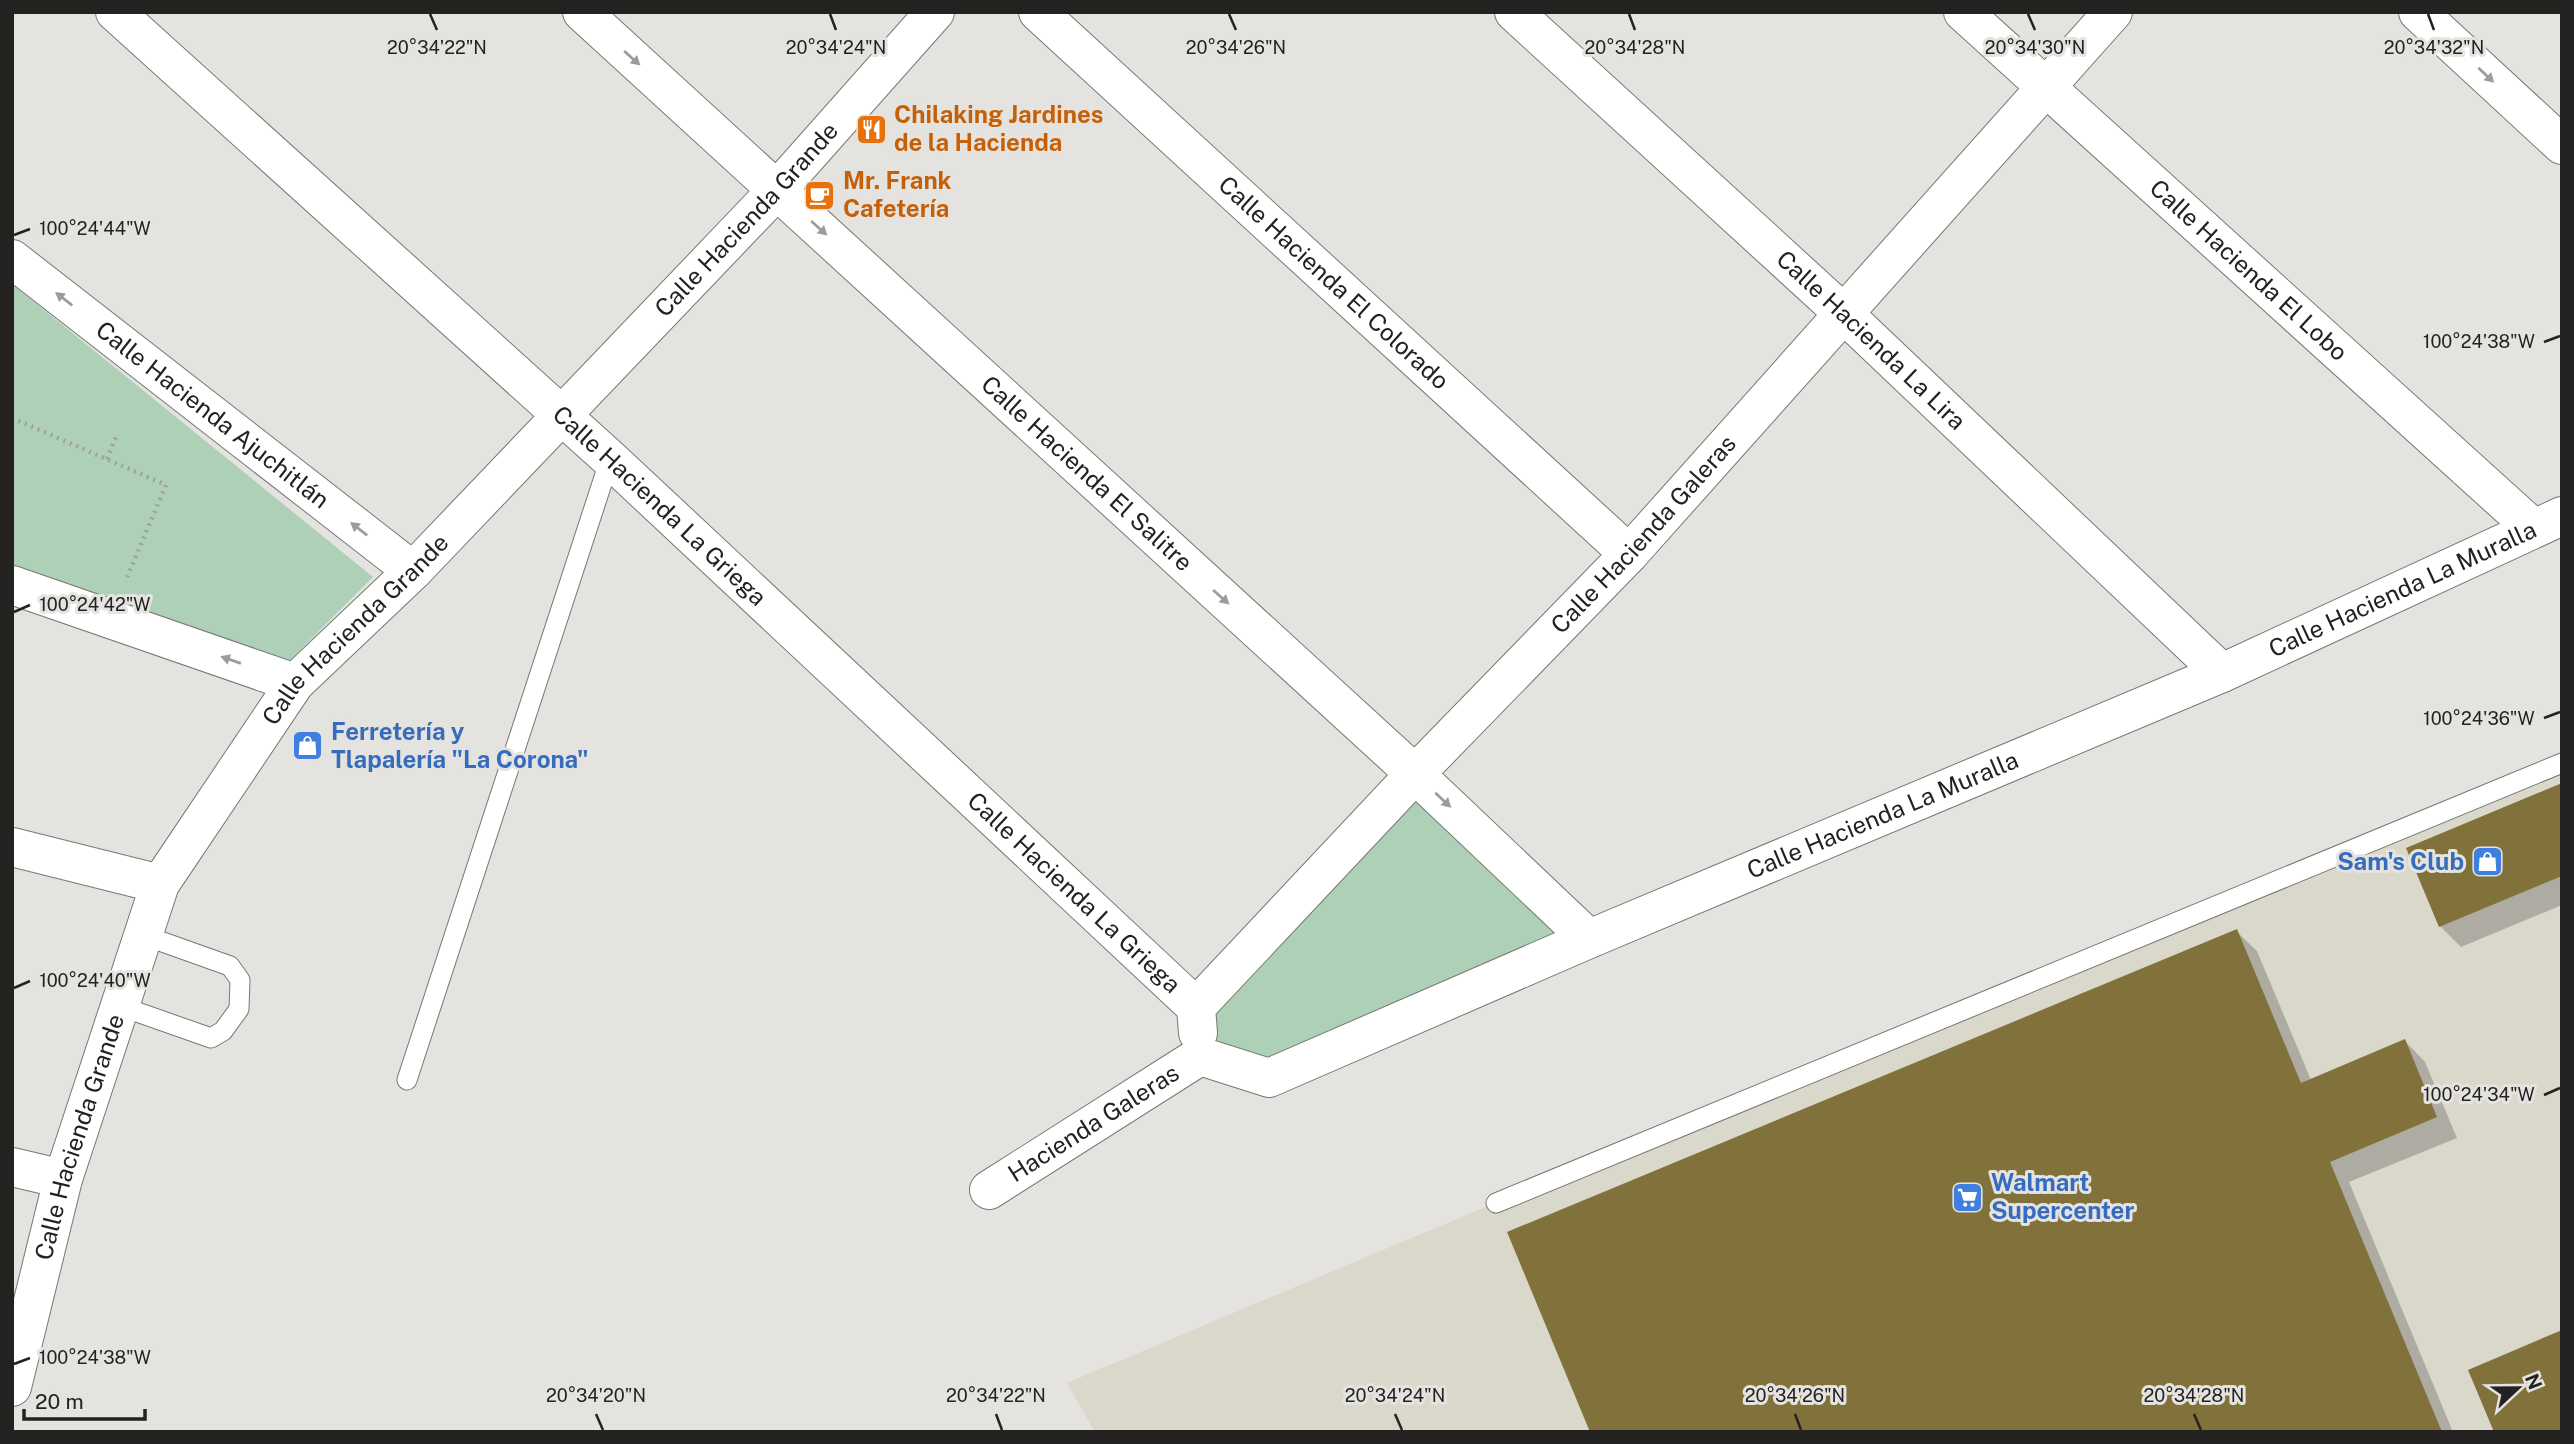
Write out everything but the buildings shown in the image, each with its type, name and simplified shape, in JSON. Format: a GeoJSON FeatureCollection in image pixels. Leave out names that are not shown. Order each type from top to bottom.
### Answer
{"type":"FeatureCollection","features":[{"type":"Feature","properties":{"kind":"street","name":"Calle Hacienda La Griega"},"geometry":{"type":"LineString","coordinates":[[116,12],[610,459],[1196,1007]]}},
{"type":"Feature","properties":{"kind":"street","name":"Calle Hacienda El Salitre"},"geometry":{"type":"LineString","coordinates":[[582,12],[1415,774],[1589,939]]}},
{"type":"Feature","properties":{"kind":"street","name":"Calle Hacienda Grande"},"geometry":{"type":"LineString","coordinates":[[12,1387],[63,1180],[160,884],[295,683],[413,571],[777,190],[934,12]]}},
{"type":"Feature","properties":{"kind":"street","name":"Calle Hacienda El Colorado"},"geometry":{"type":"LineString","coordinates":[[1038,12],[1629,554]]}},
{"type":"Feature","properties":{"kind":"street","name":"Calle Hacienda La Lira"},"geometry":{"type":"LineString","coordinates":[[1514,12],[1843,313],[2222,673]]}},
{"type":"Feature","properties":{"kind":"street","name":"Calle Hacienda El Lobo"},"geometry":{"type":"LineString","coordinates":[[1963,12],[2044,88],[2547,522]]}},
{"type":"Feature","properties":{"kind":"street","name":"Calle Hacienda Galeras"},"geometry":{"type":"LineString","coordinates":[[1196,1007],[1415,774],[1629,554],[2113,12]]}},
{"type":"Feature","properties":{"kind":"street"},"geometry":{"type":"LineString","coordinates":[[2418,12],[2562,145]]}},
{"type":"Feature","properties":{"kind":"street","name":"Calle Hacienda Ajuchitlán"},"geometry":{"type":"LineString","coordinates":[[12,259],[413,571]]}},
{"type":"Feature","properties":{"kind":"street","name":"Calle Hacienda La Muralla"},"geometry":{"type":"LineString","coordinates":[[1200,1056],[1269,1078],[1589,939],[2222,673],[2547,522]]}},
{"type":"Feature","properties":{"kind":"street"},"geometry":{"type":"LineString","coordinates":[[12,585],[295,683]]}},
{"type":"Feature","properties":{"kind":"street"},"geometry":{"type":"LineString","coordinates":[[12,847],[160,884]]}},
{"type":"Feature","properties":{"kind":"street"},"geometry":{"type":"LineString","coordinates":[[1196,1007],[1200,1056]]}},
{"type":"Feature","properties":{"kind":"street","name":"Hacienda Galeras"},"geometry":{"type":"LineString","coordinates":[[989,1190],[1200,1056]]}},
{"type":"Feature","properties":{"kind":"street"},"geometry":{"type":"LineString","coordinates":[[12,1167],[63,1180]]}},
{"type":"Feature","properties":{"kind":"lane"},"geometry":{"type":"LineString","coordinates":[[407,1080],[610,459]]}},
{"type":"Feature","properties":{"kind":"lane"},"geometry":{"type":"LineString","coordinates":[[1496,1203],[2562,763]]}},
{"type":"Feature","properties":{"kind":"lane"},"geometry":{"type":"LineString","coordinates":[[120,1006],[211,1038],[223,1031],[239,1009],[240,980],[230,966],[144,935]]}},
{"type":"Feature","properties":{"kind":"path"},"geometry":{"type":"LineString","coordinates":[[12,418],[166,485],[121,590]]}},
{"type":"Feature","properties":{"kind":"path"},"geometry":{"type":"LineString","coordinates":[[107,459],[116,437]]}},
{"type":"Feature","properties":{"kind":"shaded area"},"geometry":{"type":"Polygon","coordinates":[[[2562,754],[2562,1432],[1095,1432],[1067,1383],[2562,754]]]}},
{"type":"Feature","properties":{"kind":"green space"},"geometry":{"type":"Polygon","coordinates":[[[12,284],[373,577],[290,660],[12,574],[12,284]]]}},
{"type":"Feature","properties":{"kind":"green space"},"geometry":{"type":"Polygon","coordinates":[[[1415,774],[1589,939],[1269,1078],[1200,1056],[1196,1007],[1415,774]]]}},
{"type":"Feature","properties":{"kind":"place","name":"Chilaking Jardines de la Hacienda"},"geometry":{"type":"Point","coordinates":[871,129]}},
{"type":"Feature","properties":{"kind":"place","name":"Mr. Frank Cafetería"},"geometry":{"type":"Point","coordinates":[820,195]}},
{"type":"Feature","properties":{"kind":"place","name":"Ferretería y Tlapalería \"La Corona\""},"geometry":{"type":"Point","coordinates":[308,746]}},
{"type":"Feature","properties":{"kind":"place","name":"Sam's Club"},"geometry":{"type":"Point","coordinates":[2487,862]}},
{"type":"Feature","properties":{"kind":"place","name":"Walmart Supercenter"},"geometry":{"type":"Point","coordinates":[1968,1197]}}]}
